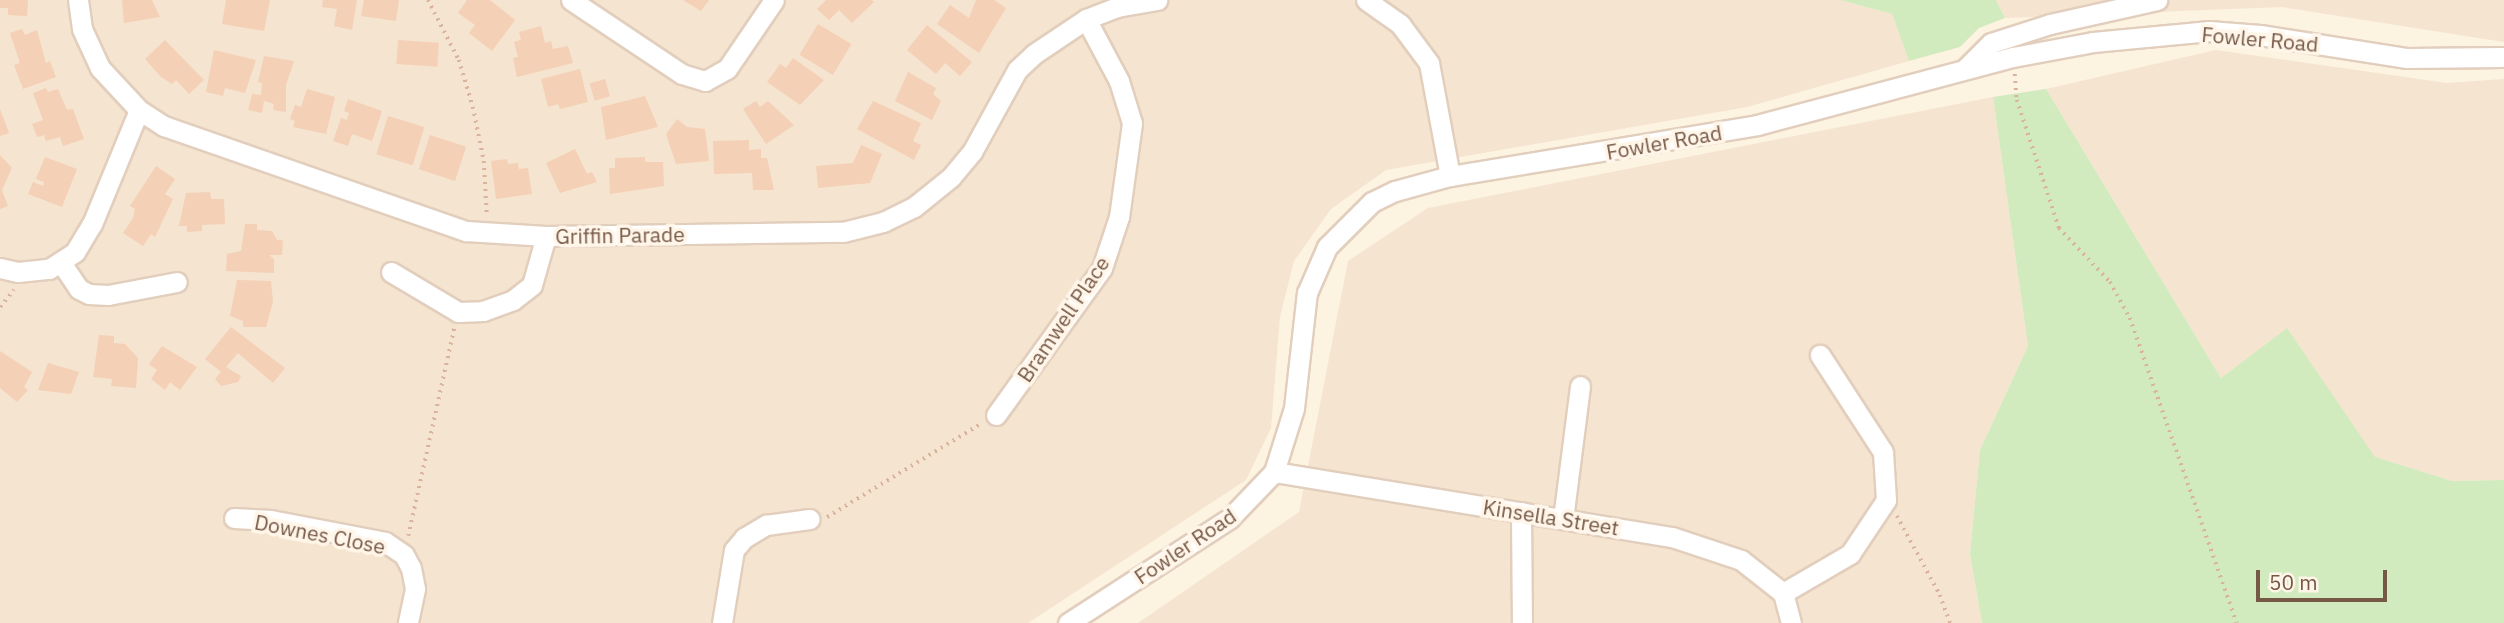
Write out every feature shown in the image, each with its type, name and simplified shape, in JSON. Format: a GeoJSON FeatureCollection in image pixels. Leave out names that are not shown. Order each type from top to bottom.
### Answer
{"type":"FeatureCollection","features":[{"type":"Feature","properties":{"kind":"street","name":"Griffin Parade"},"geometry":{"type":"LineString","coordinates":[[78,0],[90,51],[111,83],[139,110],[188,136],[466,231],[546,236],[843,232],[883,222],[914,206],[951,177],[972,152],[1017,70],[1057,35],[1116,7],[1157,0]]}},
{"type":"Feature","properties":{"kind":"street"},"geometry":{"type":"LineString","coordinates":[[571,0],[682,74],[705,81],[727,69],[774,0]]}},
{"type":"Feature","properties":{"kind":"street"},"geometry":{"type":"LineString","coordinates":[[1366,0],[1401,24],[1429,63],[1450,176]]}},
{"type":"Feature","properties":{"kind":"street"},"geometry":{"type":"LineString","coordinates":[[1965,69],[1991,43],[2050,24],[2157,0]]}},
{"type":"Feature","properties":{"kind":"street","name":"Bramwell Place"},"geometry":{"type":"LineString","coordinates":[[996,415],[1102,268],[1119,217],[1132,123],[1119,81],[1086,19]]}},
{"type":"Feature","properties":{"kind":"street","name":"Fowler Road"},"geometry":{"type":"LineString","coordinates":[[1068,623],[1229,519],[1274,472],[1294,408],[1307,293],[1326,247],[1372,202],[1450,176],[1757,125],[2013,57],[2093,42],[2209,31],[2260,34],[2407,58],[2504,57]]}},
{"type":"Feature","properties":{"kind":"street"},"geometry":{"type":"LineString","coordinates":[[0,268],[29,272],[62,264],[92,224],[139,110]]}},
{"type":"Feature","properties":{"kind":"street"},"geometry":{"type":"LineString","coordinates":[[391,272],[458,312],[483,311],[523,294],[538,275],[546,236]]}},
{"type":"Feature","properties":{"kind":"street"},"geometry":{"type":"LineString","coordinates":[[62,264],[79,289],[89,294],[108,295],[177,282]]}},
{"type":"Feature","properties":{"kind":"street"},"geometry":{"type":"LineString","coordinates":[[1791,623],[1783,593],[1850,554],[1886,500],[1883,452],[1820,355]]}},
{"type":"Feature","properties":{"kind":"street"},"geometry":{"type":"LineString","coordinates":[[1563,519],[1580,386]]}},
{"type":"Feature","properties":{"kind":"street","name":"Kinsella Street"},"geometry":{"type":"LineString","coordinates":[[1274,472],[1672,537],[1741,560],[1783,593]]}},
{"type":"Feature","properties":{"kind":"street"},"geometry":{"type":"LineString","coordinates":[[1521,512],[1522,623]]}},
{"type":"Feature","properties":{"kind":"street","name":"Downes Close"},"geometry":{"type":"LineString","coordinates":[[234,519],[271,520],[385,542],[404,555]]}},
{"type":"Feature","properties":{"kind":"street"},"geometry":{"type":"LineString","coordinates":[[722,623],[734,550],[744,538],[766,525],[810,519]]}},
{"type":"Feature","properties":{"kind":"street"},"geometry":{"type":"LineString","coordinates":[[404,555],[415,589],[408,623]]}},
{"type":"Feature","properties":{"kind":"path"},"geometry":{"type":"LineString","coordinates":[[428,0],[458,60],[473,107],[486,198]]}},
{"type":"Feature","properties":{"kind":"path"},"geometry":{"type":"LineString","coordinates":[[2013,57],[2017,100],[2059,228],[2110,282],[2130,317],[2237,623]]}},
{"type":"Feature","properties":{"kind":"path"},"geometry":{"type":"LineString","coordinates":[[0,307],[4,302]]}},
{"type":"Feature","properties":{"kind":"path"},"geometry":{"type":"LineString","coordinates":[[404,555],[458,312]]}},
{"type":"Feature","properties":{"kind":"path"},"geometry":{"type":"LineString","coordinates":[[810,519],[829,516],[996,415]]}},
{"type":"Feature","properties":{"kind":"path"},"geometry":{"type":"LineString","coordinates":[[1886,500],[1940,595],[1950,623]]}},
{"type":"Feature","properties":{"kind":"shaded area"},"geometry":{"type":"Polygon","coordinates":[[[0,0],[1840,0],[1892,14],[1909,61],[1747,107],[1386,170],[1331,209],[1294,261],[1280,317],[1271,428],[1246,480],[1028,623],[0,623],[0,0]]]}},
{"type":"Feature","properties":{"kind":"shaded area"},"geometry":{"type":"Polygon","coordinates":[[[1996,0],[2504,0],[2504,42],[2282,7],[2005,18],[1996,0]]]}},
{"type":"Feature","properties":{"kind":"shaded area"},"geometry":{"type":"Polygon","coordinates":[[[2216,50],[2447,83],[2504,79],[2504,480],[2452,481],[2374,457],[2287,328],[2221,378],[2046,89],[2216,50]]]}},
{"type":"Feature","properties":{"kind":"shaded area"},"geometry":{"type":"Polygon","coordinates":[[[1993,97],[2028,346],[1980,450],[1970,554],[1982,623],[1138,623],[1299,512],[1348,261],[1428,208],[1993,97]]]}},
{"type":"Feature","properties":{"kind":"green space"},"geometry":{"type":"Polygon","coordinates":[[[1840,0],[1996,0],[2005,18],[1979,28],[1960,47],[1909,61],[1892,14],[1840,0]]]}},
{"type":"Feature","properties":{"kind":"green space"},"geometry":{"type":"Polygon","coordinates":[[[2046,89],[2221,378],[2287,328],[2375,457],[2452,481],[2504,480],[2504,623],[1982,623],[1970,554],[1980,450],[2028,346],[1993,97],[2046,89]]]}},
{"type":"Feature","properties":{"kind":"building"},"geometry":{"type":"Polygon","coordinates":[[[0,0],[28,0],[27,16],[8,15],[8,8],[0,8],[0,0]]]}},
{"type":"Feature","properties":{"kind":"building"},"geometry":{"type":"Polygon","coordinates":[[[122,0],[152,0],[160,17],[124,23],[122,0]]]}},
{"type":"Feature","properties":{"kind":"building"},"geometry":{"type":"Polygon","coordinates":[[[226,0],[270,0],[264,31],[222,24],[226,0]]]}},
{"type":"Feature","properties":{"kind":"building"},"geometry":{"type":"Polygon","coordinates":[[[323,0],[357,0],[352,30],[334,26],[337,9],[322,7],[323,0]]]}},
{"type":"Feature","properties":{"kind":"building"},"geometry":{"type":"Polygon","coordinates":[[[364,0],[399,0],[396,21],[361,16],[364,0]]]}},
{"type":"Feature","properties":{"kind":"building"},"geometry":{"type":"Polygon","coordinates":[[[467,0],[490,0],[515,20],[492,51],[469,33],[475,25],[458,13],[467,0]]]}},
{"type":"Feature","properties":{"kind":"building"},"geometry":{"type":"Polygon","coordinates":[[[683,0],[709,0],[701,11],[683,0]]]}},
{"type":"Feature","properties":{"kind":"building"},"geometry":{"type":"Polygon","coordinates":[[[826,0],[874,2],[852,23],[839,10],[829,20],[817,9],[826,0]]]}},
{"type":"Feature","properties":{"kind":"building"},"geometry":{"type":"Polygon","coordinates":[[[976,0],[994,0],[1006,8],[979,53],[937,24],[950,5],[969,18],[976,0]]]}},
{"type":"Feature","properties":{"kind":"building"},"geometry":{"type":"Polygon","coordinates":[[[818,24],[851,44],[833,75],[799,55],[818,24]]]}},
{"type":"Feature","properties":{"kind":"building"},"geometry":{"type":"Polygon","coordinates":[[[927,25],[972,62],[960,76],[945,63],[936,74],[907,50],[927,25]]]}},
{"type":"Feature","properties":{"kind":"building"},"geometry":{"type":"Polygon","coordinates":[[[541,26],[545,43],[551,41],[553,49],[568,46],[573,63],[517,77],[513,58],[518,57],[514,42],[521,40],[519,32],[541,26]]]}},
{"type":"Feature","properties":{"kind":"building"},"geometry":{"type":"Polygon","coordinates":[[[22,29],[25,35],[37,30],[46,63],[50,61],[56,77],[23,89],[14,65],[20,63],[10,33],[22,29]]]}},
{"type":"Feature","properties":{"kind":"building"},"geometry":{"type":"Polygon","coordinates":[[[165,40],[204,80],[189,94],[176,80],[172,84],[161,77],[145,59],[165,40]]]}},
{"type":"Feature","properties":{"kind":"building"},"geometry":{"type":"Polygon","coordinates":[[[398,40],[439,43],[437,67],[396,64],[398,40]]]}},
{"type":"Feature","properties":{"kind":"building"},"geometry":{"type":"Polygon","coordinates":[[[214,50],[256,60],[245,93],[225,88],[223,96],[206,92],[214,50]]]}},
{"type":"Feature","properties":{"kind":"building"},"geometry":{"type":"Polygon","coordinates":[[[264,56],[294,61],[286,85],[286,112],[273,110],[274,104],[264,101],[262,113],[248,110],[252,94],[261,95],[262,83],[258,82],[264,56]]]}},
{"type":"Feature","properties":{"kind":"building"},"geometry":{"type":"Polygon","coordinates":[[[793,58],[824,80],[800,105],[767,82],[780,64],[786,68],[793,58]]]}},
{"type":"Feature","properties":{"kind":"building"},"geometry":{"type":"Polygon","coordinates":[[[580,69],[588,102],[560,109],[558,104],[548,107],[541,79],[580,69]]]}},
{"type":"Feature","properties":{"kind":"building"},"geometry":{"type":"Polygon","coordinates":[[[908,72],[936,88],[933,94],[941,101],[932,120],[895,101],[908,72]]]}},
{"type":"Feature","properties":{"kind":"building"},"geometry":{"type":"Polygon","coordinates":[[[605,79],[610,96],[595,101],[590,83],[605,79]]]}},
{"type":"Feature","properties":{"kind":"building"},"geometry":{"type":"Polygon","coordinates":[[[46,88],[48,92],[58,89],[67,110],[73,109],[84,139],[63,146],[60,137],[46,141],[44,135],[37,137],[32,124],[43,120],[33,93],[46,88]]]}},
{"type":"Feature","properties":{"kind":"building"},"geometry":{"type":"Polygon","coordinates":[[[307,89],[335,97],[326,134],[293,127],[295,121],[290,119],[295,105],[301,107],[307,89]]]}},
{"type":"Feature","properties":{"kind":"building"},"geometry":{"type":"Polygon","coordinates":[[[645,96],[658,127],[606,140],[601,107],[645,96]]]}},
{"type":"Feature","properties":{"kind":"building"},"geometry":{"type":"Polygon","coordinates":[[[348,99],[382,111],[372,141],[352,134],[348,146],[333,141],[341,118],[347,120],[349,113],[344,111],[348,99]]]}},
{"type":"Feature","properties":{"kind":"building"},"geometry":{"type":"Polygon","coordinates":[[[756,101],[760,107],[768,101],[794,125],[766,144],[743,109],[756,101]]]}},
{"type":"Feature","properties":{"kind":"building"},"geometry":{"type":"Polygon","coordinates":[[[873,101],[921,123],[913,141],[921,145],[914,160],[857,129],[873,101]]]}},
{"type":"Feature","properties":{"kind":"building"},"geometry":{"type":"Polygon","coordinates":[[[0,109],[9,133],[0,136],[0,109]]]}},
{"type":"Feature","properties":{"kind":"building"},"geometry":{"type":"Polygon","coordinates":[[[388,116],[424,127],[413,165],[376,154],[388,116]]]}},
{"type":"Feature","properties":{"kind":"building"},"geometry":{"type":"Polygon","coordinates":[[[677,119],[687,127],[705,129],[709,161],[676,164],[666,134],[677,119]]]}},
{"type":"Feature","properties":{"kind":"building"},"geometry":{"type":"Polygon","coordinates":[[[430,135],[466,147],[455,181],[419,169],[430,135]]]}},
{"type":"Feature","properties":{"kind":"building"},"geometry":{"type":"Polygon","coordinates":[[[749,140],[749,150],[761,149],[761,158],[767,158],[774,190],[753,190],[752,173],[714,174],[713,141],[749,140]]]}},
{"type":"Feature","properties":{"kind":"building"},"geometry":{"type":"Polygon","coordinates":[[[861,145],[882,154],[870,183],[818,188],[816,166],[853,163],[861,145]]]}},
{"type":"Feature","properties":{"kind":"building"},"geometry":{"type":"Polygon","coordinates":[[[575,149],[587,174],[592,172],[597,182],[560,193],[546,163],[575,149]]]}},
{"type":"Feature","properties":{"kind":"building"},"geometry":{"type":"Polygon","coordinates":[[[0,155],[12,168],[2,190],[8,206],[0,209],[0,155]]]}},
{"type":"Feature","properties":{"kind":"building"},"geometry":{"type":"Polygon","coordinates":[[[45,157],[77,169],[62,207],[28,194],[33,182],[43,186],[44,182],[36,179],[45,157]]]}},
{"type":"Feature","properties":{"kind":"building"},"geometry":{"type":"Polygon","coordinates":[[[645,157],[645,162],[663,162],[664,186],[610,194],[609,168],[615,168],[615,158],[645,157]]]}},
{"type":"Feature","properties":{"kind":"building"},"geometry":{"type":"Polygon","coordinates":[[[507,159],[508,164],[518,163],[519,169],[528,168],[532,194],[496,199],[491,161],[507,159]]]}},
{"type":"Feature","properties":{"kind":"building"},"geometry":{"type":"Polygon","coordinates":[[[156,166],[175,179],[165,194],[173,199],[155,237],[151,234],[143,246],[123,233],[133,218],[135,209],[130,206],[156,166]]]}},
{"type":"Feature","properties":{"kind":"building"},"geometry":{"type":"Polygon","coordinates":[[[210,192],[211,199],[224,199],[225,224],[202,225],[202,231],[187,232],[187,226],[179,226],[186,193],[210,192]]]}},
{"type":"Feature","properties":{"kind":"building"},"geometry":{"type":"Polygon","coordinates":[[[245,224],[257,224],[257,230],[272,231],[277,240],[283,240],[282,255],[269,255],[274,259],[274,273],[226,271],[227,254],[241,251],[245,224]]]}},
{"type":"Feature","properties":{"kind":"building"},"geometry":{"type":"Polygon","coordinates":[[[237,280],[271,281],[273,302],[266,327],[243,327],[243,321],[230,316],[237,280]]]}},
{"type":"Feature","properties":{"kind":"building"},"geometry":{"type":"Polygon","coordinates":[[[231,327],[285,368],[273,383],[238,353],[226,367],[241,376],[238,382],[221,386],[215,379],[221,372],[205,359],[231,327]]]}},
{"type":"Feature","properties":{"kind":"building"},"geometry":{"type":"Polygon","coordinates":[[[99,335],[114,336],[114,343],[125,344],[138,358],[136,388],[111,386],[112,379],[93,377],[99,335]]]}},
{"type":"Feature","properties":{"kind":"building"},"geometry":{"type":"Polygon","coordinates":[[[162,346],[197,367],[180,390],[170,382],[165,390],[151,379],[157,370],[149,364],[162,346]]]}},
{"type":"Feature","properties":{"kind":"building"},"geometry":{"type":"Polygon","coordinates":[[[0,351],[32,372],[24,387],[28,390],[17,402],[0,388],[0,351]]]}},
{"type":"Feature","properties":{"kind":"building"},"geometry":{"type":"Polygon","coordinates":[[[48,363],[79,372],[71,394],[38,390],[48,363]]]}}]}
